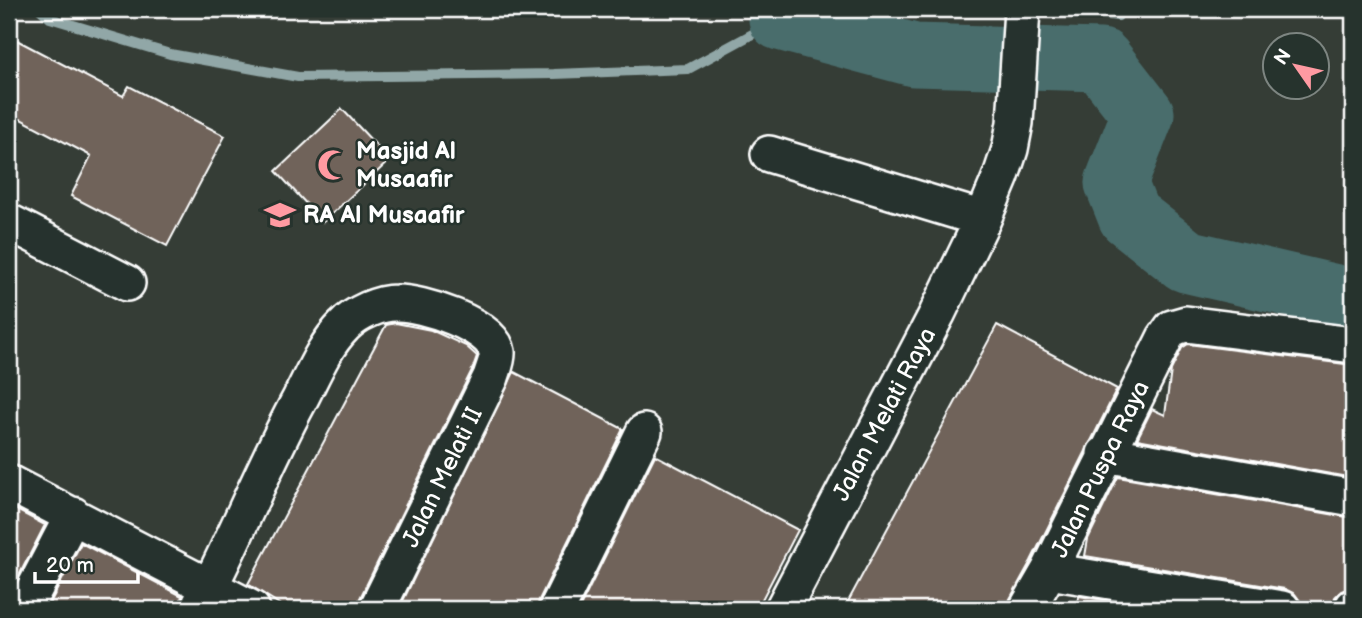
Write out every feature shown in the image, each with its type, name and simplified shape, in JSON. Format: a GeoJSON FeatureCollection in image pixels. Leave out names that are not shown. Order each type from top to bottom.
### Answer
{"type":"FeatureCollection","features":[{"type":"Feature","properties":{"kind":"street","name":"Jalan Melati Raya"},"geometry":{"type":"LineString","coordinates":[[783,609],[937,314],[983,219],[1010,149],[1022,9]]}},
{"type":"Feature","properties":{"kind":"street"},"geometry":{"type":"LineString","coordinates":[[769,154],[983,219]]}},
{"type":"Feature","properties":{"kind":"street"},"geometry":{"type":"LineString","coordinates":[[9,223],[127,283]]}},
{"type":"Feature","properties":{"kind":"street","name":"Jalan Melati II"},"geometry":{"type":"LineString","coordinates":[[204,598],[292,414],[325,351],[345,325],[369,309],[396,303],[429,306],[484,333],[494,343],[498,352],[491,377],[377,609]]}},
{"type":"Feature","properties":{"kind":"street","name":"Jalan Puspa Raya"},"geometry":{"type":"LineString","coordinates":[[1027,609],[1172,328],[1186,324],[1353,345]]}},
{"type":"Feature","properties":{"kind":"street"},"geometry":{"type":"LineString","coordinates":[[557,609],[644,432]]}},
{"type":"Feature","properties":{"kind":"street"},"geometry":{"type":"LineString","coordinates":[[1105,454],[1353,498]]}},
{"type":"Feature","properties":{"kind":"street"},"geometry":{"type":"LineString","coordinates":[[9,483],[73,514],[204,598],[252,609]]}},
{"type":"Feature","properties":{"kind":"street"},"geometry":{"type":"LineString","coordinates":[[24,609],[73,514]]}},
{"type":"Feature","properties":{"kind":"street"},"geometry":{"type":"LineString","coordinates":[[1049,570],[1282,609]]}},
{"type":"Feature","properties":{"kind":"building"},"geometry":{"type":"Polygon","coordinates":[[[9,36],[123,96],[129,86],[225,136],[167,246],[71,196],[91,156],[9,113],[9,36]]]}},
{"type":"Feature","properties":{"kind":"building","name":"Masjid Al Musaafir"},"geometry":{"type":"Polygon","coordinates":[[[342,109],[390,160],[323,222],[276,171],[342,109]]]}},
{"type":"Feature","properties":{"kind":"building"},"geometry":{"type":"Polygon","coordinates":[[[396,323],[431,330],[466,346],[477,356],[472,370],[359,600],[357,609],[287,609],[248,584],[386,325],[396,323]]]}},
{"type":"Feature","properties":{"kind":"building"},"geometry":{"type":"Polygon","coordinates":[[[997,325],[1117,389],[1007,609],[844,609],[997,325]]]}},
{"type":"Feature","properties":{"kind":"building"},"geometry":{"type":"Polygon","coordinates":[[[1188,344],[1353,365],[1353,478],[1137,439],[1152,409],[1165,415],[1171,370],[1182,348],[1188,344]]]}},
{"type":"Feature","properties":{"kind":"building"},"geometry":{"type":"Polygon","coordinates":[[[514,372],[623,429],[537,609],[399,609],[514,372]]]}},
{"type":"Feature","properties":{"kind":"building"},"geometry":{"type":"Polygon","coordinates":[[[655,455],[798,530],[757,609],[579,609],[655,455]]]}},
{"type":"Feature","properties":{"kind":"building"},"geometry":{"type":"Polygon","coordinates":[[[1118,477],[1353,518],[1353,560],[1349,588],[1335,597],[1332,609],[1302,609],[1295,594],[1285,589],[1085,556],[1088,539],[1118,477]]]}},
{"type":"Feature","properties":{"kind":"building"},"geometry":{"type":"Polygon","coordinates":[[[9,506],[45,525],[9,595],[9,506]]]}},
{"type":"Feature","properties":{"kind":"building"},"geometry":{"type":"Polygon","coordinates":[[[81,543],[182,596],[178,609],[47,609],[81,543]]]}},
{"type":"Feature","properties":{"kind":"building"},"geometry":{"type":"Polygon","coordinates":[[[1079,596],[1158,609],[1077,609],[1079,596]]]}},
{"type":"Feature","properties":{"kind":"waterway"},"geometry":{"type":"LineString","coordinates":[[40,9],[50,18],[170,54],[298,77],[554,74],[688,69],[780,19],[811,9]]}},
{"type":"Feature","properties":{"kind":"waterway"},"geometry":{"type":"LineString","coordinates":[[1066,9],[1118,16],[1120,9]]}},
{"type":"Feature","properties":{"kind":"waterway"},"geometry":{"type":"LineString","coordinates":[[780,19],[914,55],[1101,60],[1143,114],[1116,183],[1129,216],[1186,261],[1353,300]]}},
{"type":"Feature","properties":{"kind":"place","name":"Masjid Al Musaafir"},"geometry":{"type":"Point","coordinates":[333,165]}},
{"type":"Feature","properties":{"kind":"place","name":"RA Al Musaafir"},"geometry":{"type":"Point","coordinates":[280,215]}}]}
